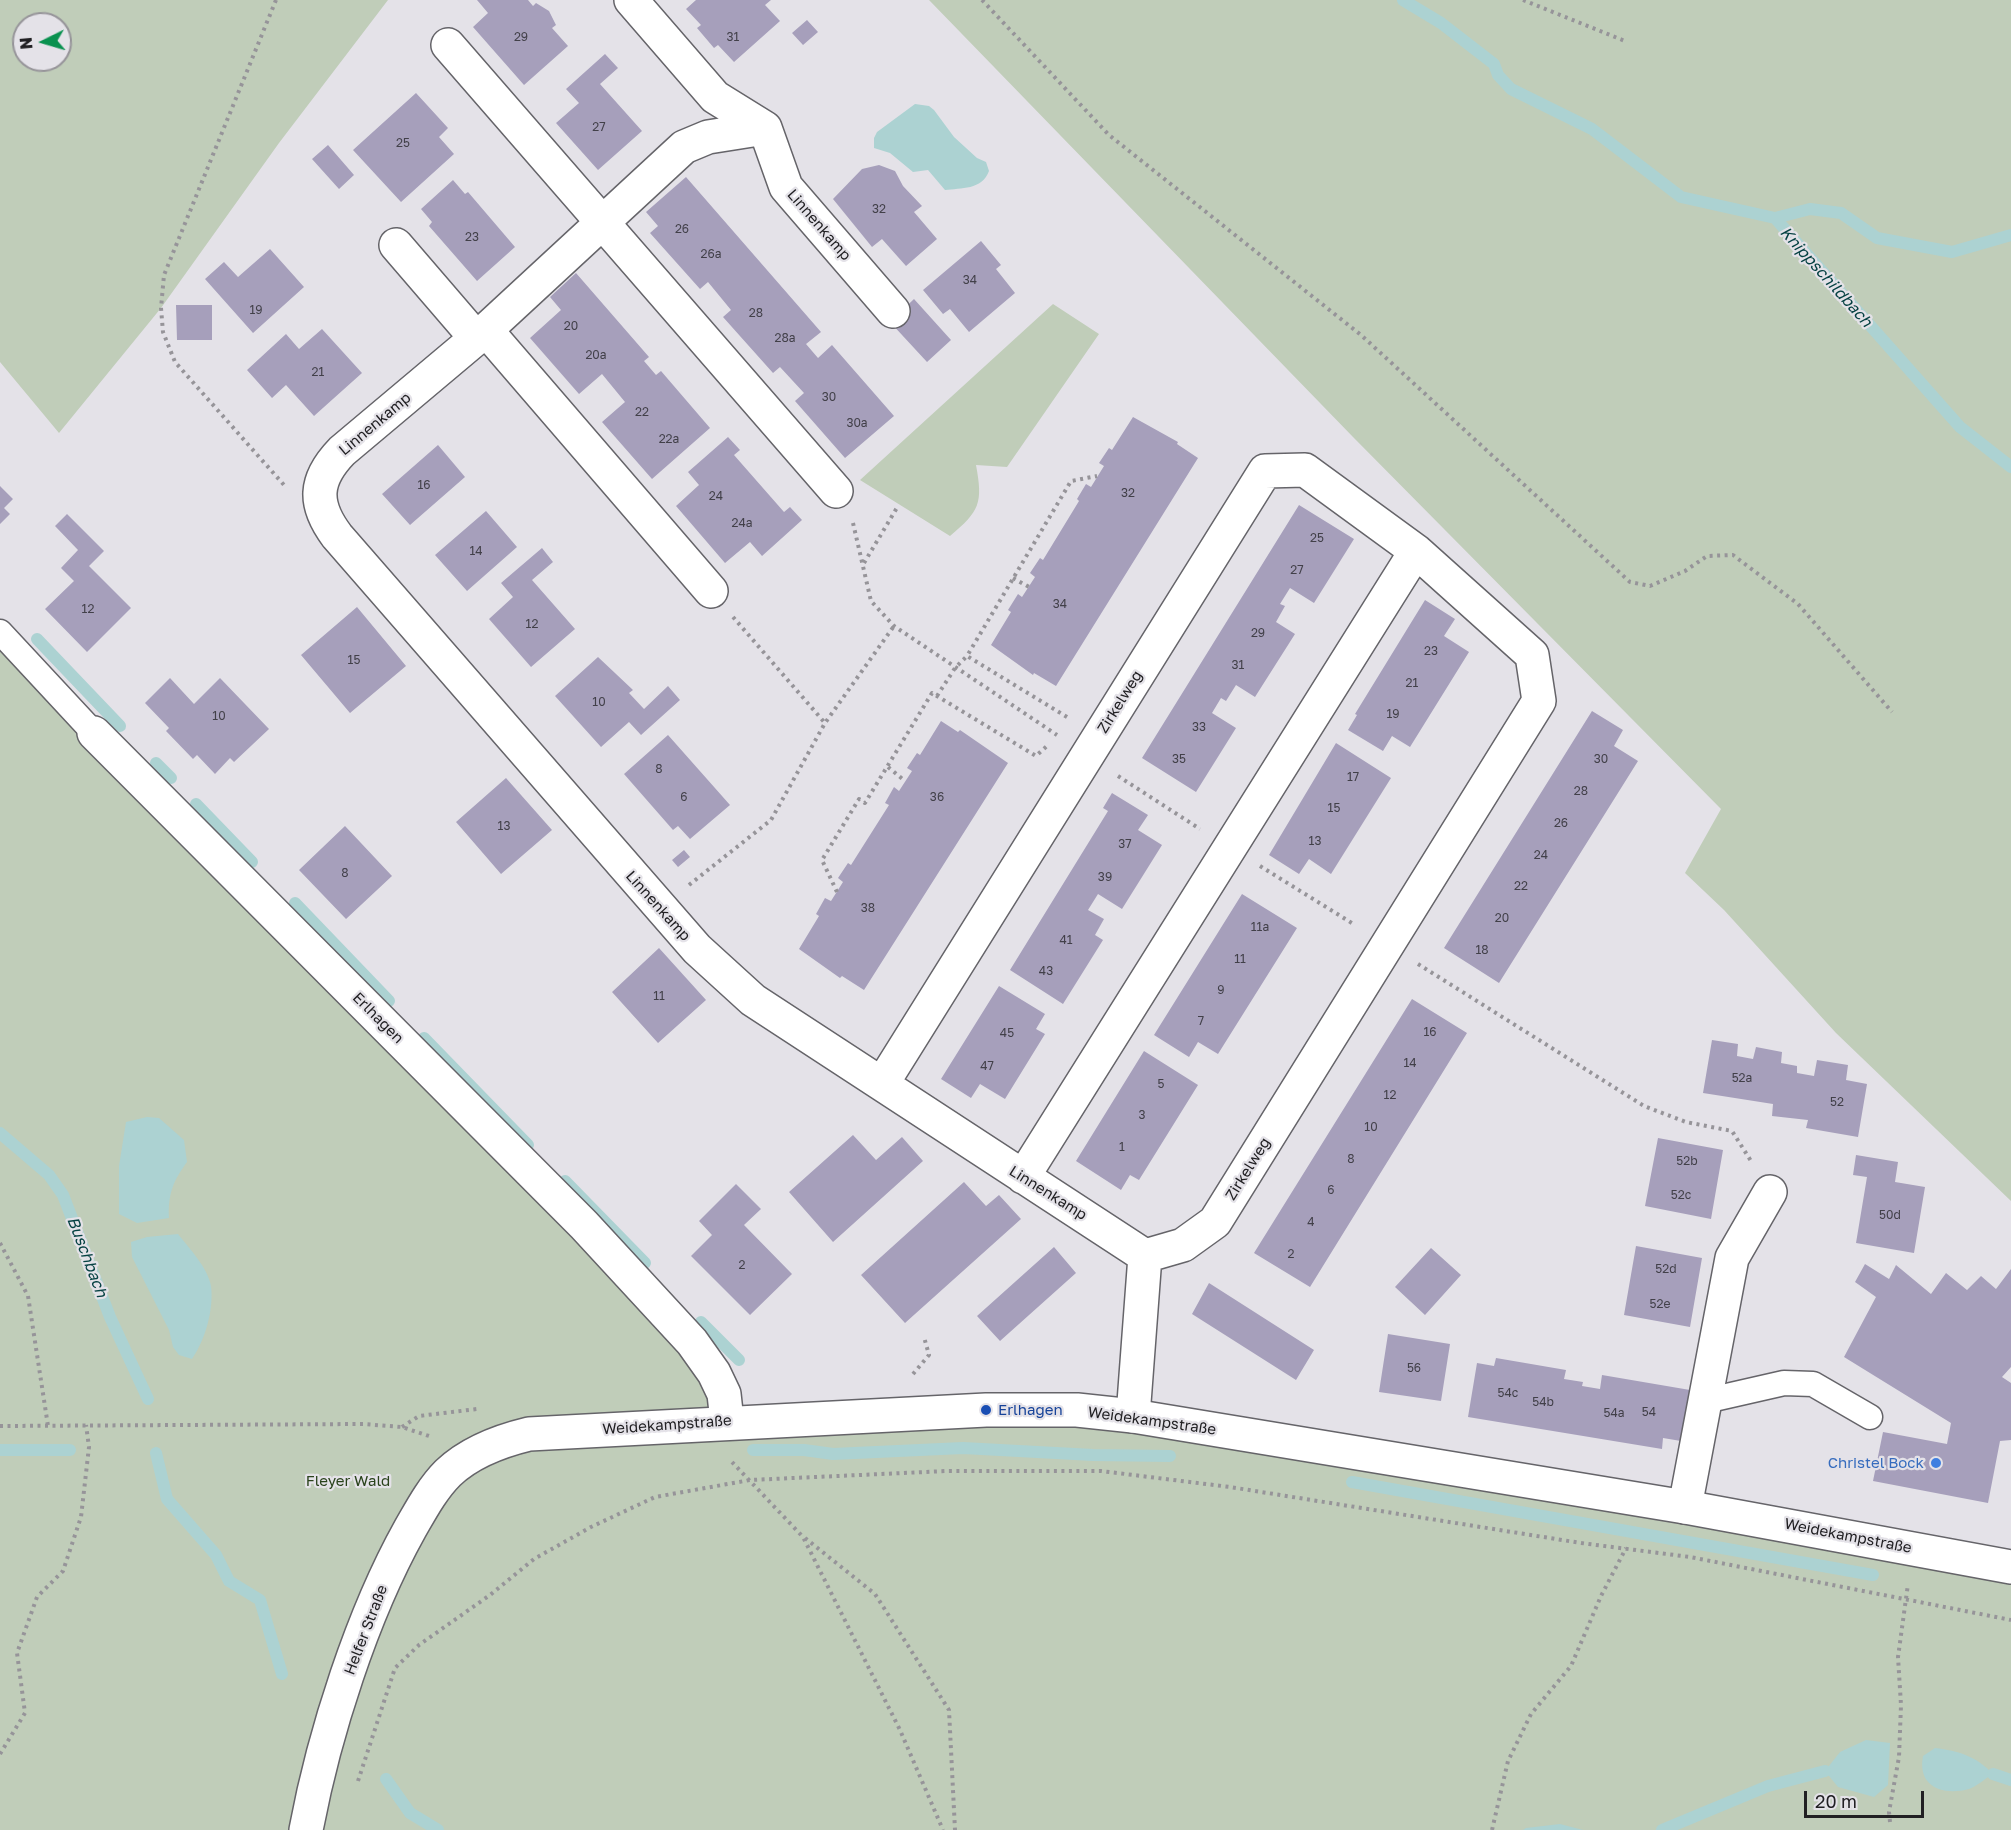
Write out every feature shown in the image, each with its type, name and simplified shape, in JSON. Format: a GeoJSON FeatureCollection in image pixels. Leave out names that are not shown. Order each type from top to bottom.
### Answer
{"type":"FeatureCollection","features":[{"type":"Feature","properties":{"kind":"street"},"geometry":{"type":"LineString","coordinates":[[631,0],[715,97],[765,128]]}},
{"type":"Feature","properties":{"kind":"street"},"geometry":{"type":"LineString","coordinates":[[448,45],[600,224],[836,491]]}},
{"type":"Feature","properties":{"kind":"street","name":"Linnenkamp"},"geometry":{"type":"LineString","coordinates":[[893,311],[786,187],[765,128],[708,137],[684,147],[481,334],[342,451],[328,465],[321,479],[319,495],[327,523],[337,536],[659,909],[697,949],[753,1000],[1145,1256]]}},
{"type":"Feature","properties":{"kind":"street"},"geometry":{"type":"LineString","coordinates":[[396,245],[481,334],[711,591]]}},
{"type":"Feature","properties":{"kind":"street","name":"Zirkelweg"},"geometry":{"type":"LineString","coordinates":[[882,1084],[1265,471],[1305,470],[1416,551],[1532,655],[1539,701],[1215,1222],[1183,1245],[1145,1256]]}},
{"type":"Feature","properties":{"kind":"street"},"geometry":{"type":"LineString","coordinates":[[1023,1178],[1228,847],[1416,551]]}},
{"type":"Feature","properties":{"kind":"street","name":"Erlhagen"},"geometry":{"type":"LineString","coordinates":[[94,733],[584,1225],[692,1342],[714,1372],[724,1394],[727,1422]]}},
{"type":"Feature","properties":{"kind":"street"},"geometry":{"type":"LineString","coordinates":[[1685,1507],[1732,1258],[1770,1192]]}},
{"type":"Feature","properties":{"kind":"street"},"geometry":{"type":"LineString","coordinates":[[1133,1416],[1145,1256]]}},
{"type":"Feature","properties":{"kind":"street","name":"Weidekampstraße"},"geometry":{"type":"LineString","coordinates":[[474,1455],[499,1441],[529,1434],[986,1410],[1077,1410],[1133,1416],[1685,1507],[2011,1567]]}},
{"type":"Feature","properties":{"kind":"street","name":"Helfer Straße"},"geometry":{"type":"LineString","coordinates":[[306,1830],[332,1722],[391,1566],[427,1499],[448,1473],[474,1455]]}},
{"type":"Feature","properties":{"kind":"lane","name":"Erlhagen"},"geometry":{"type":"LineString","coordinates":[[0,632],[94,733]]}},
{"type":"Feature","properties":{"kind":"lane"},"geometry":{"type":"LineString","coordinates":[[1705,1401],[1784,1383],[1813,1384],[1870,1417]]}},
{"type":"Feature","properties":{"kind":"path"},"geometry":{"type":"LineString","coordinates":[[276,0],[164,275],[161,308],[163,332],[175,362],[280,483],[294,490],[319,495]]}},
{"type":"Feature","properties":{"kind":"path"},"geometry":{"type":"LineString","coordinates":[[982,0],[1109,135],[1362,335],[1630,582],[1650,586],[1685,571],[1707,556],[1733,555],[1798,604],[1892,712]]}},
{"type":"Feature","properties":{"kind":"path"},"geometry":{"type":"LineString","coordinates":[[1523,0],[1625,41]]}},
{"type":"Feature","properties":{"kind":"path"},"geometry":{"type":"LineString","coordinates":[[937,696],[955,668],[967,656],[1071,481],[1097,477]]}},
{"type":"Feature","properties":{"kind":"path"},"geometry":{"type":"LineString","coordinates":[[836,491],[849,508],[872,601],[894,626],[1228,847],[1644,1106],[1686,1122],[1732,1131],[1770,1192]]}},
{"type":"Feature","properties":{"kind":"path"},"geometry":{"type":"LineString","coordinates":[[864,563],[898,506]]}},
{"type":"Feature","properties":{"kind":"path"},"geometry":{"type":"LineString","coordinates":[[1014,579],[1029,587]]}},
{"type":"Feature","properties":{"kind":"path"},"geometry":{"type":"LineString","coordinates":[[711,591],[825,723]]}},
{"type":"Feature","properties":{"kind":"path"},"geometry":{"type":"LineString","coordinates":[[659,909],[771,820],[825,723],[894,626]]}},
{"type":"Feature","properties":{"kind":"path"},"geometry":{"type":"LineString","coordinates":[[837,892],[822,860],[860,799],[865,803],[932,693],[1036,756],[1057,735],[1068,718],[967,656]]}},
{"type":"Feature","properties":{"kind":"path"},"geometry":{"type":"LineString","coordinates":[[888,767],[905,782]]}},
{"type":"Feature","properties":{"kind":"path"},"geometry":{"type":"LineString","coordinates":[[0,1243],[28,1296],[48,1426]]}},
{"type":"Feature","properties":{"kind":"path"},"geometry":{"type":"LineString","coordinates":[[913,1374],[929,1355],[924,1337]]}},
{"type":"Feature","properties":{"kind":"path"},"geometry":{"type":"LineString","coordinates":[[0,1426],[363,1424],[402,1426]]}},
{"type":"Feature","properties":{"kind":"path"},"geometry":{"type":"LineString","coordinates":[[0,1754],[26,1713],[17,1653],[37,1597],[63,1571],[81,1517],[89,1447],[86,1425]]}},
{"type":"Feature","properties":{"kind":"path"},"geometry":{"type":"LineString","coordinates":[[356,1789],[396,1668],[419,1645],[490,1595],[534,1559],[591,1527],[655,1497],[750,1480],[947,1472],[1101,1471],[1230,1487],[1690,1557],[2011,1620]]}},
{"type":"Feature","properties":{"kind":"path"},"geometry":{"type":"LineString","coordinates":[[750,1480],[803,1537],[875,1594],[948,1710],[956,1830]]}},
{"type":"Feature","properties":{"kind":"path"},"geometry":{"type":"LineString","coordinates":[[803,1537],[900,1730],[943,1830]]}},
{"type":"Feature","properties":{"kind":"path"},"geometry":{"type":"LineString","coordinates":[[1492,1830],[1508,1761],[1531,1714],[1571,1666],[1601,1596],[1626,1548]]}},
{"type":"Feature","properties":{"kind":"path"},"geometry":{"type":"LineString","coordinates":[[1890,1821],[1889,1812],[1899,1757],[1901,1705],[1898,1657],[1913,1549]]}},
{"type":"Feature","properties":{"kind":"green space"},"geometry":{"type":"Polygon","coordinates":[[[0,0],[388,0],[279,143],[161,308],[59,433],[0,362],[0,0]]]}},
{"type":"Feature","properties":{"kind":"green space"},"geometry":{"type":"Polygon","coordinates":[[[929,0],[2011,0],[2011,1201],[1836,1033],[1724,910],[1685,873],[1721,809],[1353,437],[929,0]]]}},
{"type":"Feature","properties":{"kind":"green space"},"geometry":{"type":"Polygon","coordinates":[[[1053,304],[1099,334],[1007,467],[976,465],[979,498],[968,520],[950,536],[860,480],[1053,304]]]}},
{"type":"Feature","properties":{"kind":"green space","name":"Fleyer Wald"},"geometry":{"type":"Polygon","coordinates":[[[0,632],[692,1342],[727,1421],[986,1410],[2011,1567],[2011,1830],[0,1830],[0,632]]]}},
{"type":"Feature","properties":{"kind":"water"},"geometry":{"type":"Polygon","coordinates":[[[915,104],[929,106],[934,110],[954,137],[977,158],[986,162],[989,171],[981,182],[970,187],[945,190],[928,170],[913,172],[890,153],[874,148],[874,138],[877,132],[915,104]]]}},
{"type":"Feature","properties":{"kind":"water"},"geometry":{"type":"Polygon","coordinates":[[[147,1117],[159,1118],[184,1140],[187,1162],[172,1188],[169,1218],[137,1223],[119,1214],[119,1166],[126,1122],[147,1117]]]}},
{"type":"Feature","properties":{"kind":"water"},"geometry":{"type":"Polygon","coordinates":[[[178,1234],[202,1265],[211,1286],[211,1305],[207,1324],[201,1343],[192,1359],[179,1355],[173,1347],[169,1330],[132,1257],[131,1242],[147,1237],[178,1234]]]}},
{"type":"Feature","properties":{"kind":"water"},"geometry":{"type":"Polygon","coordinates":[[[1866,1740],[1890,1743],[1888,1785],[1874,1797],[1838,1787],[1825,1771],[1840,1752],[1866,1740]]]}},
{"type":"Feature","properties":{"kind":"water"},"geometry":{"type":"Polygon","coordinates":[[[1935,1748],[1967,1755],[1993,1774],[1969,1789],[1950,1791],[1934,1787],[1928,1782],[1922,1767],[1923,1756],[1935,1748]]]}},
{"type":"Feature","properties":{"kind":"water"},"geometry":{"type":"Polygon","coordinates":[[[1560,1824],[1583,1830],[1523,1830],[1526,1828],[1560,1824]]]}},
{"type":"Feature","properties":{"kind":"building"},"geometry":{"type":"Polygon","coordinates":[[[477,0],[528,0],[533,6],[536,3],[549,11],[556,25],[552,28],[568,46],[524,85],[473,27],[488,13],[477,0]]]}},
{"type":"Feature","properties":{"kind":"building"},"geometry":{"type":"Polygon","coordinates":[[[696,0],[771,0],[765,5],[780,21],[734,62],[718,45],[714,48],[697,28],[701,25],[686,9],[696,0]]]}},
{"type":"Feature","properties":{"kind":"building"},"geometry":{"type":"Polygon","coordinates":[[[807,20],[818,32],[803,45],[792,33],[807,20]]]}},
{"type":"Feature","properties":{"kind":"building"},"geometry":{"type":"Polygon","coordinates":[[[605,54],[618,68],[600,84],[642,131],[598,170],[556,123],[579,103],[566,89],[605,54]]]}},
{"type":"Feature","properties":{"kind":"building"},"geometry":{"type":"Polygon","coordinates":[[[416,93],[448,128],[439,137],[454,154],[401,202],[353,150],[416,93]]]}},
{"type":"Feature","properties":{"kind":"building"},"geometry":{"type":"Polygon","coordinates":[[[328,145],[354,175],[339,189],[312,159],[328,145]]]}},
{"type":"Feature","properties":{"kind":"building"},"geometry":{"type":"Polygon","coordinates":[[[879,165],[895,171],[903,186],[922,206],[914,212],[937,239],[906,266],[882,239],[872,247],[833,199],[862,169],[879,165]]]}},
{"type":"Feature","properties":{"kind":"building"},"geometry":{"type":"Polygon","coordinates":[[[686,177],[821,332],[806,344],[818,358],[832,345],[894,416],[845,458],[795,401],[804,393],[780,367],[773,373],[723,317],[731,310],[708,282],[700,289],[650,233],[658,226],[646,212],[686,177]]]}},
{"type":"Feature","properties":{"kind":"building"},"geometry":{"type":"Polygon","coordinates":[[[453,180],[465,194],[468,192],[515,247],[477,281],[429,226],[432,222],[421,209],[453,180]]]}},
{"type":"Feature","properties":{"kind":"building"},"geometry":{"type":"Polygon","coordinates":[[[981,241],[1001,265],[996,269],[1015,293],[969,332],[950,309],[943,314],[923,290],[981,241]]]}},
{"type":"Feature","properties":{"kind":"building"},"geometry":{"type":"Polygon","coordinates":[[[270,249],[304,287],[253,333],[205,279],[224,262],[238,277],[270,249]]]}},
{"type":"Feature","properties":{"kind":"building"},"geometry":{"type":"Polygon","coordinates":[[[576,273],[649,357],[644,361],[656,375],[661,371],[710,428],[652,479],[602,422],[625,402],[602,374],[579,394],[530,338],[561,310],[550,297],[576,273]]]}},
{"type":"Feature","properties":{"kind":"building"},"geometry":{"type":"Polygon","coordinates":[[[914,299],[951,340],[927,362],[890,322],[914,299]]]}},
{"type":"Feature","properties":{"kind":"building"},"geometry":{"type":"Polygon","coordinates":[[[176,305],[212,305],[212,340],[177,340],[176,305]]]}},
{"type":"Feature","properties":{"kind":"building"},"geometry":{"type":"Polygon","coordinates":[[[322,329],[362,373],[314,416],[286,385],[272,398],[247,370],[286,334],[299,349],[322,329]]]}},
{"type":"Feature","properties":{"kind":"building"},"geometry":{"type":"Polygon","coordinates":[[[1133,417],[1178,442],[1177,444],[1198,458],[1056,686],[1034,673],[1033,675],[991,645],[1011,612],[1008,610],[1018,594],[1022,597],[1035,577],[1030,573],[1040,558],[1043,560],[1079,501],[1077,499],[1086,484],[1091,487],[1104,466],[1099,463],[1109,448],[1112,450],[1133,417]]]}},
{"type":"Feature","properties":{"kind":"building"},"geometry":{"type":"Polygon","coordinates":[[[728,437],[740,450],[734,455],[784,512],[790,507],[802,520],[762,556],[750,542],[725,563],[676,506],[699,485],[688,472],[728,437]]]}},
{"type":"Feature","properties":{"kind":"building"},"geometry":{"type":"Polygon","coordinates":[[[438,445],[465,477],[410,525],[382,494],[438,445]]]}},
{"type":"Feature","properties":{"kind":"building"},"geometry":{"type":"Polygon","coordinates":[[[0,486],[13,499],[4,508],[10,514],[0,524],[0,486]]]}},
{"type":"Feature","properties":{"kind":"building"},"geometry":{"type":"Polygon","coordinates":[[[1299,505],[1354,539],[1314,603],[1290,588],[1280,604],[1285,606],[1276,622],[1295,634],[1255,697],[1236,685],[1226,701],[1221,698],[1212,713],[1236,728],[1196,792],[1142,758],[1299,505]]]}},
{"type":"Feature","properties":{"kind":"building"},"geometry":{"type":"Polygon","coordinates":[[[486,511],[517,547],[467,591],[435,555],[486,511]]]}},
{"type":"Feature","properties":{"kind":"building"},"geometry":{"type":"Polygon","coordinates":[[[67,514],[104,551],[89,566],[131,608],[87,652],[45,609],[74,581],[61,568],[78,550],[55,526],[67,514]]]}},
{"type":"Feature","properties":{"kind":"building"},"geometry":{"type":"Polygon","coordinates":[[[542,548],[553,562],[532,580],[575,629],[531,667],[489,619],[513,597],[501,583],[542,548]]]}},
{"type":"Feature","properties":{"kind":"building"},"geometry":{"type":"Polygon","coordinates":[[[1425,600],[1455,619],[1444,636],[1469,652],[1410,747],[1392,736],[1383,751],[1348,730],[1357,715],[1355,714],[1425,600]]]}},
{"type":"Feature","properties":{"kind":"building"},"geometry":{"type":"Polygon","coordinates":[[[357,607],[406,666],[350,713],[301,655],[357,607]]]}},
{"type":"Feature","properties":{"kind":"building"},"geometry":{"type":"Polygon","coordinates":[[[598,657],[633,690],[629,693],[644,709],[668,686],[680,700],[641,735],[629,722],[601,747],[555,696],[598,657]]]}},
{"type":"Feature","properties":{"kind":"building"},"geometry":{"type":"Polygon","coordinates":[[[170,678],[194,704],[220,678],[269,729],[234,762],[230,758],[215,774],[197,755],[193,759],[166,731],[169,728],[145,703],[170,678]]]}},
{"type":"Feature","properties":{"kind":"building"},"geometry":{"type":"Polygon","coordinates":[[[1592,711],[1623,730],[1614,746],[1638,761],[1499,983],[1444,948],[1592,711]]]}},
{"type":"Feature","properties":{"kind":"building"},"geometry":{"type":"Polygon","coordinates":[[[941,721],[958,732],[960,730],[1008,763],[864,990],[842,976],[840,978],[799,949],[819,916],[816,914],[825,898],[831,901],[843,882],[838,878],[848,863],[851,865],[889,805],[885,803],[894,787],[899,791],[912,771],[907,768],[917,753],[920,755],[941,721]]]}},
{"type":"Feature","properties":{"kind":"building"},"geometry":{"type":"Polygon","coordinates":[[[668,735],[730,805],[690,839],[678,826],[673,830],[624,774],[668,735]]]}},
{"type":"Feature","properties":{"kind":"building"},"geometry":{"type":"Polygon","coordinates":[[[1336,743],[1391,778],[1331,874],[1309,859],[1299,874],[1269,855],[1336,743]]]}},
{"type":"Feature","properties":{"kind":"building"},"geometry":{"type":"Polygon","coordinates":[[[506,778],[552,830],[501,874],[456,822],[506,778]]]}},
{"type":"Feature","properties":{"kind":"building"},"geometry":{"type":"Polygon","coordinates":[[[1112,793],[1148,815],[1138,830],[1162,845],[1122,909],[1098,894],[1088,910],[1104,919],[1095,935],[1103,940],[1063,1004],[1010,970],[1108,811],[1103,808],[1112,793]]]}},
{"type":"Feature","properties":{"kind":"building"},"geometry":{"type":"Polygon","coordinates":[[[345,826],[392,876],[346,919],[299,870],[345,826]]]}},
{"type":"Feature","properties":{"kind":"building"},"geometry":{"type":"Polygon","coordinates":[[[684,850],[690,857],[678,867],[672,860],[684,850]]]}},
{"type":"Feature","properties":{"kind":"building"},"geometry":{"type":"Polygon","coordinates":[[[1242,894],[1297,928],[1218,1054],[1198,1042],[1189,1057],[1154,1035],[1242,894]]]}},
{"type":"Feature","properties":{"kind":"building"},"geometry":{"type":"Polygon","coordinates":[[[659,948],[706,1000],[658,1043],[612,992],[659,948]]]}},
{"type":"Feature","properties":{"kind":"building"},"geometry":{"type":"Polygon","coordinates":[[[999,986],[1045,1014],[1036,1029],[1045,1034],[1005,1099],[980,1084],[971,1098],[941,1079],[999,986]]]}},
{"type":"Feature","properties":{"kind":"building"},"geometry":{"type":"Polygon","coordinates":[[[1412,999],[1467,1033],[1310,1287],[1254,1253],[1412,999]]]}},
{"type":"Feature","properties":{"kind":"building"},"geometry":{"type":"Polygon","coordinates":[[[1712,1040],[1738,1044],[1737,1056],[1753,1059],[1756,1047],[1782,1052],[1781,1063],[1797,1066],[1797,1073],[1814,1076],[1817,1060],[1848,1065],[1846,1080],[1867,1084],[1858,1137],[1806,1128],[1808,1120],[1772,1116],[1773,1104],[1703,1093],[1712,1040]]]}},
{"type":"Feature","properties":{"kind":"building"},"geometry":{"type":"Polygon","coordinates":[[[1144,1051],[1198,1085],[1139,1180],[1130,1175],[1121,1190],[1076,1161],[1144,1051]]]}},
{"type":"Feature","properties":{"kind":"building"},"geometry":{"type":"Polygon","coordinates":[[[853,1135],[876,1160],[902,1137],[923,1161],[833,1242],[789,1192],[853,1135]]]}},
{"type":"Feature","properties":{"kind":"building"},"geometry":{"type":"Polygon","coordinates":[[[1658,1138],[1723,1150],[1711,1219],[1645,1206],[1658,1138]]]}},
{"type":"Feature","properties":{"kind":"building"},"geometry":{"type":"Polygon","coordinates":[[[1856,1155],[1898,1162],[1895,1182],[1925,1187],[1914,1253],[1856,1243],[1867,1177],[1853,1175],[1856,1155]]]}},
{"type":"Feature","properties":{"kind":"building"},"geometry":{"type":"Polygon","coordinates":[[[964,1182],[986,1206],[999,1195],[1021,1219],[905,1323],[861,1275],[964,1182]]]}},
{"type":"Feature","properties":{"kind":"building"},"geometry":{"type":"Polygon","coordinates":[[[736,1184],[761,1209],[744,1225],[792,1274],[750,1315],[691,1256],[712,1235],[699,1221],[736,1184]]]}},
{"type":"Feature","properties":{"kind":"building"},"geometry":{"type":"Polygon","coordinates":[[[1636,1246],[1702,1258],[1690,1327],[1624,1315],[1636,1246]]]}},
{"type":"Feature","properties":{"kind":"building"},"geometry":{"type":"Polygon","coordinates":[[[1054,1247],[1076,1273],[1000,1341],[977,1316],[1054,1247]]]}},
{"type":"Feature","properties":{"kind":"building"},"geometry":{"type":"Polygon","coordinates":[[[1431,1248],[1461,1275],[1425,1315],[1395,1287],[1431,1248]]]}},
{"type":"Feature","properties":{"kind":"building"},"geometry":{"type":"Polygon","coordinates":[[[1865,1264],[1889,1279],[1896,1265],[1931,1294],[1946,1273],[1967,1290],[1981,1276],[1996,1289],[2011,1269],[2011,1367],[2002,1377],[2011,1383],[2011,1440],[2000,1441],[1988,1503],[1873,1481],[1883,1432],[1947,1444],[1951,1423],[1844,1357],[1876,1297],[1855,1282],[1865,1264]]]}},
{"type":"Feature","properties":{"kind":"building"},"geometry":{"type":"Polygon","coordinates":[[[1209,1283],[1314,1350],[1296,1380],[1192,1314],[1209,1283]]]}},
{"type":"Feature","properties":{"kind":"building"},"geometry":{"type":"Polygon","coordinates":[[[1388,1334],[1450,1344],[1441,1401],[1379,1392],[1388,1334]]]}},
{"type":"Feature","properties":{"kind":"building"},"geometry":{"type":"Polygon","coordinates":[[[1496,1358],[1566,1370],[1564,1379],[1583,1382],[1582,1386],[1600,1389],[1602,1375],[1690,1390],[1681,1441],[1663,1438],[1662,1449],[1468,1417],[1477,1363],[1494,1366],[1496,1358]]]}},
{"type":"Feature","properties":{"kind":"waterway","name":"Knippschildbach"},"geometry":{"type":"LineString","coordinates":[[1403,0],[1441,23],[1494,64],[1498,75],[1511,89],[1592,129],[1681,197],[1775,218],[1960,427],[2011,467]]}},
{"type":"Feature","properties":{"kind":"waterway"},"geometry":{"type":"LineString","coordinates":[[1775,218],[1810,209],[1841,213],[1877,238],[1952,252],[2011,235]]}},
{"type":"Feature","properties":{"kind":"waterway"},"geometry":{"type":"LineString","coordinates":[[37,639],[120,726]]}},
{"type":"Feature","properties":{"kind":"waterway"},"geometry":{"type":"LineString","coordinates":[[156,763],[171,778]]}},
{"type":"Feature","properties":{"kind":"waterway"},"geometry":{"type":"LineString","coordinates":[[196,804],[252,862]]}},
{"type":"Feature","properties":{"kind":"waterway"},"geometry":{"type":"LineString","coordinates":[[295,903],[389,1001]]}},
{"type":"Feature","properties":{"kind":"waterway"},"geometry":{"type":"LineString","coordinates":[[424,1038],[528,1145]]}},
{"type":"Feature","properties":{"kind":"waterway","name":"Buschbach"},"geometry":{"type":"LineString","coordinates":[[0,1133],[49,1175],[63,1195],[110,1317],[148,1399]]}},
{"type":"Feature","properties":{"kind":"waterway"},"geometry":{"type":"LineString","coordinates":[[565,1181],[645,1263]]}},
{"type":"Feature","properties":{"kind":"waterway"},"geometry":{"type":"LineString","coordinates":[[701,1322],[739,1360]]}},
{"type":"Feature","properties":{"kind":"waterway"},"geometry":{"type":"LineString","coordinates":[[753,1450],[804,1450],[833,1454],[963,1448],[1093,1455],[1170,1456]]}},
{"type":"Feature","properties":{"kind":"waterway"},"geometry":{"type":"LineString","coordinates":[[0,1450],[70,1450]]}},
{"type":"Feature","properties":{"kind":"waterway","name":"Buschbach"},"geometry":{"type":"LineString","coordinates":[[156,1453],[167,1499],[216,1555],[229,1581],[260,1600],[282,1674]]}},
{"type":"Feature","properties":{"kind":"waterway"},"geometry":{"type":"LineString","coordinates":[[1352,1482],[1873,1575]]}},
{"type":"Feature","properties":{"kind":"waterway"},"geometry":{"type":"LineString","coordinates":[[1662,1830],[1768,1786],[1825,1771]]}},
{"type":"Feature","properties":{"kind":"waterway"},"geometry":{"type":"LineString","coordinates":[[1993,1774],[2011,1780]]}},
{"type":"Feature","properties":{"kind":"waterway","name":"Buschbach"},"geometry":{"type":"LineString","coordinates":[[386,1779],[410,1813],[438,1830]]}},
{"type":"Feature","properties":{"kind":"place","name":"Erlhagen"},"geometry":{"type":"Point","coordinates":[986,1410]}},
{"type":"Feature","properties":{"kind":"place","name":"Christel Bock"},"geometry":{"type":"Point","coordinates":[1936,1463]}}]}
